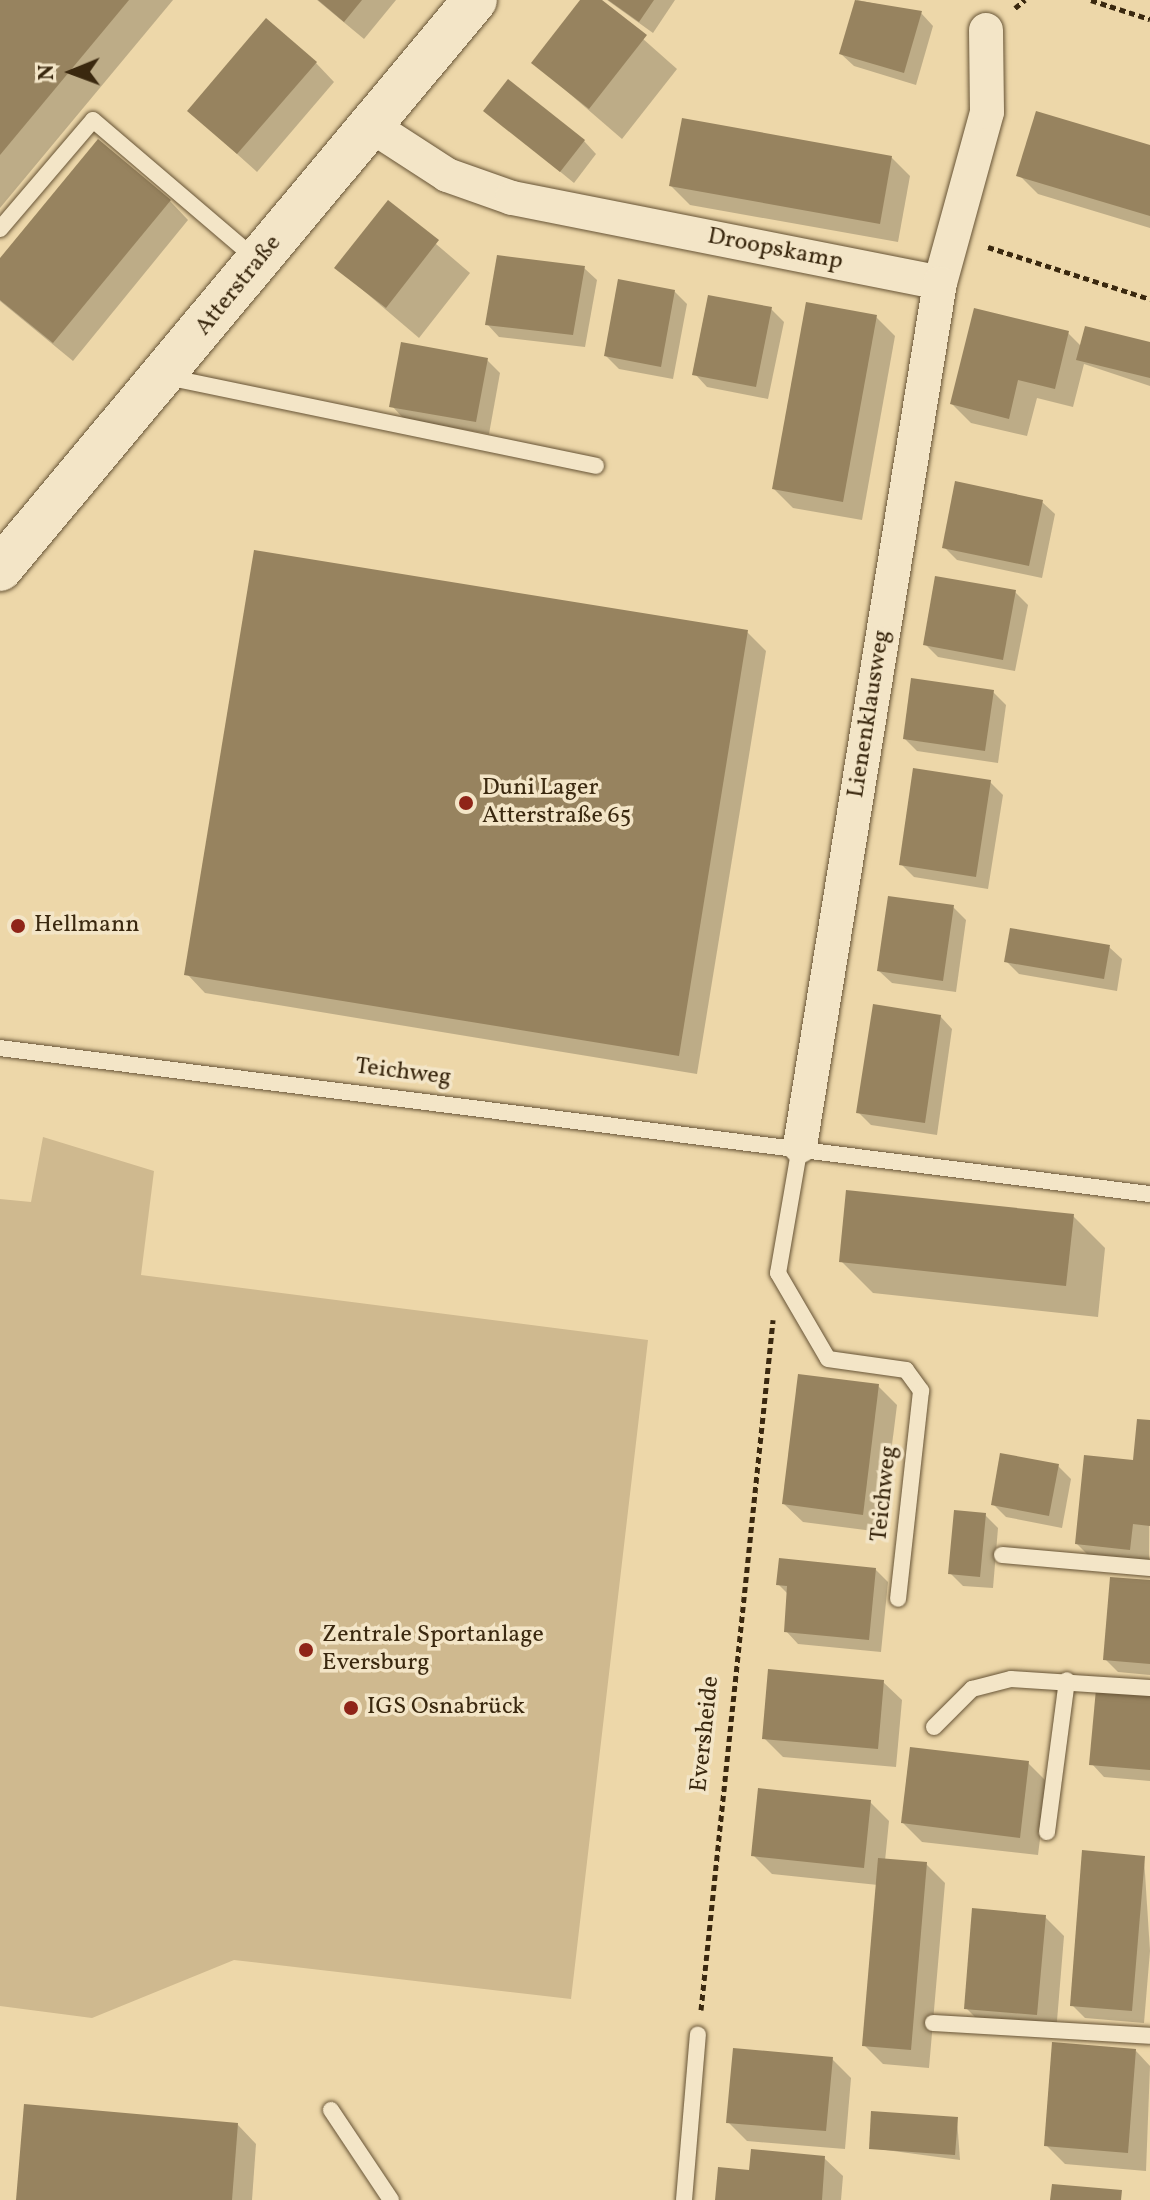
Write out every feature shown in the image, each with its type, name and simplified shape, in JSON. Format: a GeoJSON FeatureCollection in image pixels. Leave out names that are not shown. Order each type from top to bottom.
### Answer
{"type":"FeatureCollection","features":[{"type":"Feature","properties":{"kind":"street","name":"Atterstraße"},"geometry":{"type":"LineString","coordinates":[[0,569],[165,377],[475,0]]}},
{"type":"Feature","properties":{"kind":"street"},"geometry":{"type":"LineString","coordinates":[[940,283],[987,112],[986,30]]}},
{"type":"Feature","properties":{"kind":"street","name":"Droopskamp"},"geometry":{"type":"LineString","coordinates":[[370,125],[447,175],[512,198],[940,283]]}},
{"type":"Feature","properties":{"kind":"street","name":"Lienenklausweg"},"geometry":{"type":"LineString","coordinates":[[800,1146],[940,283]]}},
{"type":"Feature","properties":{"kind":"lane"},"geometry":{"type":"LineString","coordinates":[[0,229],[93,120],[259,261]]}},
{"type":"Feature","properties":{"kind":"lane"},"geometry":{"type":"LineString","coordinates":[[165,377],[596,466]]}},
{"type":"Feature","properties":{"kind":"lane","name":"Teichweg"},"geometry":{"type":"LineString","coordinates":[[0,1048],[800,1146],[1150,1194]]}},
{"type":"Feature","properties":{"kind":"lane"},"geometry":{"type":"LineString","coordinates":[[778,1273],[800,1146]]}},
{"type":"Feature","properties":{"kind":"lane","name":"Teichweg"},"geometry":{"type":"LineString","coordinates":[[778,1273],[828,1359],[906,1370],[921,1391],[898,1599]]}},
{"type":"Feature","properties":{"kind":"lane"},"geometry":{"type":"LineString","coordinates":[[1002,1555],[1150,1568]]}},
{"type":"Feature","properties":{"kind":"lane"},"geometry":{"type":"LineString","coordinates":[[934,1727],[972,1689],[1011,1679],[1067,1680],[1150,1688]]}},
{"type":"Feature","properties":{"kind":"lane"},"geometry":{"type":"LineString","coordinates":[[1047,1832],[1067,1680]]}},
{"type":"Feature","properties":{"kind":"lane"},"geometry":{"type":"LineString","coordinates":[[933,2023],[1150,2036]]}},
{"type":"Feature","properties":{"kind":"lane"},"geometry":{"type":"LineString","coordinates":[[684,2200],[698,2035]]}},
{"type":"Feature","properties":{"kind":"lane"},"geometry":{"type":"LineString","coordinates":[[331,2110],[391,2200]]}},
{"type":"Feature","properties":{"kind":"path"},"geometry":{"type":"LineString","coordinates":[[1091,0],[1150,19]]}},
{"type":"Feature","properties":{"kind":"path"},"geometry":{"type":"LineString","coordinates":[[953,236],[1150,299]]}},
{"type":"Feature","properties":{"kind":"path","name":"Eversheide"},"geometry":{"type":"LineString","coordinates":[[698,2035],[778,1273]]}},
{"type":"Feature","properties":{"kind":"shaded area","name":"Zentrale Sportanlage Eversburg"},"geometry":{"type":"Polygon","coordinates":[[[43,1137],[154,1171],[141,1275],[648,1340],[571,1999],[234,1960],[92,2018],[0,2006],[0,1199],[31,1202],[43,1137]]]}},
{"type":"Feature","properties":{"kind":"building"},"geometry":{"type":"Polygon","coordinates":[[[0,0],[129,0],[0,155],[0,0]]]}},
{"type":"Feature","properties":{"kind":"building"},"geometry":{"type":"Polygon","coordinates":[[[318,0],[362,0],[344,22],[318,0]]]}},
{"type":"Feature","properties":{"kind":"building"},"geometry":{"type":"Polygon","coordinates":[[[580,0],[602,0],[647,35],[589,109],[531,63],[580,0]]]}},
{"type":"Feature","properties":{"kind":"building"},"geometry":{"type":"Polygon","coordinates":[[[608,0],[654,0],[639,22],[608,0]]]}},
{"type":"Feature","properties":{"kind":"building"},"geometry":{"type":"Polygon","coordinates":[[[855,0],[922,11],[904,73],[839,54],[855,0]]]}},
{"type":"Feature","properties":{"kind":"building"},"geometry":{"type":"Polygon","coordinates":[[[266,18],[317,62],[237,154],[187,111],[266,18]]]}},
{"type":"Feature","properties":{"kind":"building"},"geometry":{"type":"Polygon","coordinates":[[[508,79],[585,140],[560,172],[483,111],[508,79]]]}},
{"type":"Feature","properties":{"kind":"building"},"geometry":{"type":"Polygon","coordinates":[[[1036,111],[1150,145],[1150,216],[1016,176],[1036,111]]]}},
{"type":"Feature","properties":{"kind":"building"},"geometry":{"type":"Polygon","coordinates":[[[682,118],[892,156],[880,224],[669,186],[682,118]]]}},
{"type":"Feature","properties":{"kind":"building"},"geometry":{"type":"Polygon","coordinates":[[[98,139],[171,200],[53,343],[0,300],[0,258],[98,139]]]}},
{"type":"Feature","properties":{"kind":"building"},"geometry":{"type":"Polygon","coordinates":[[[388,200],[439,240],[386,308],[334,268],[388,200]]]}},
{"type":"Feature","properties":{"kind":"building"},"geometry":{"type":"Polygon","coordinates":[[[497,255],[585,266],[573,335],[485,325],[497,255]]]}},
{"type":"Feature","properties":{"kind":"building"},"geometry":{"type":"Polygon","coordinates":[[[618,279],[675,290],[661,367],[604,356],[618,279]]]}},
{"type":"Feature","properties":{"kind":"building"},"geometry":{"type":"Polygon","coordinates":[[[708,295],[772,307],[756,387],[692,375],[708,295]]]}},
{"type":"Feature","properties":{"kind":"building"},"geometry":{"type":"Polygon","coordinates":[[[806,302],[877,315],[843,502],[772,489],[806,302]]]}},
{"type":"Feature","properties":{"kind":"building"},"geometry":{"type":"Polygon","coordinates":[[[974,308],[1069,331],[1055,389],[1018,380],[1009,419],[950,404],[974,308]]]}},
{"type":"Feature","properties":{"kind":"building"},"geometry":{"type":"Polygon","coordinates":[[[1085,326],[1150,342],[1150,378],[1076,360],[1085,326]]]}},
{"type":"Feature","properties":{"kind":"building"},"geometry":{"type":"Polygon","coordinates":[[[401,342],[488,358],[476,422],[389,407],[401,342]]]}},
{"type":"Feature","properties":{"kind":"building"},"geometry":{"type":"Polygon","coordinates":[[[955,481],[1043,500],[1029,566],[942,548],[955,481]]]}},
{"type":"Feature","properties":{"kind":"building","name":"Duni Lager Atterstraße 65"},"geometry":{"type":"Polygon","coordinates":[[[254,550],[748,630],[679,1056],[184,975],[254,550]]]}},
{"type":"Feature","properties":{"kind":"building"},"geometry":{"type":"Polygon","coordinates":[[[935,576],[1016,590],[1003,660],[923,645],[935,576]]]}},
{"type":"Feature","properties":{"kind":"building"},"geometry":{"type":"Polygon","coordinates":[[[911,678],[994,690],[985,751],[903,739],[911,678]]]}},
{"type":"Feature","properties":{"kind":"building"},"geometry":{"type":"Polygon","coordinates":[[[913,768],[991,780],[976,877],[899,865],[913,768]]]}},
{"type":"Feature","properties":{"kind":"building"},"geometry":{"type":"Polygon","coordinates":[[[888,896],[954,905],[943,981],[877,971],[888,896]]]}},
{"type":"Feature","properties":{"kind":"building"},"geometry":{"type":"Polygon","coordinates":[[[1010,928],[1110,945],[1104,979],[1004,962],[1010,928]]]}},
{"type":"Feature","properties":{"kind":"building"},"geometry":{"type":"Polygon","coordinates":[[[873,1004],[941,1015],[925,1123],[856,1113],[873,1004]]]}},
{"type":"Feature","properties":{"kind":"building"},"geometry":{"type":"Polygon","coordinates":[[[846,1190],[1074,1214],[1066,1286],[839,1262],[846,1190]]]}},
{"type":"Feature","properties":{"kind":"building"},"geometry":{"type":"Polygon","coordinates":[[[798,1374],[879,1384],[863,1515],[782,1504],[798,1374]]]}},
{"type":"Feature","properties":{"kind":"building"},"geometry":{"type":"Polygon","coordinates":[[[1137,1419],[1150,1420],[1150,1526],[1133,1524],[1130,1550],[1075,1544],[1084,1455],[1133,1460],[1137,1419]]]}},
{"type":"Feature","properties":{"kind":"building"},"geometry":{"type":"Polygon","coordinates":[[[1000,1453],[1059,1464],[1049,1516],[991,1505],[1000,1453]]]}},
{"type":"Feature","properties":{"kind":"building"},"geometry":{"type":"Polygon","coordinates":[[[954,1510],[986,1513],[980,1577],[948,1574],[954,1510]]]}},
{"type":"Feature","properties":{"kind":"building"},"geometry":{"type":"Polygon","coordinates":[[[779,1558],[876,1568],[869,1640],[784,1632],[787,1586],[776,1585],[779,1558]]]}},
{"type":"Feature","properties":{"kind":"building"},"geometry":{"type":"Polygon","coordinates":[[[1110,1577],[1150,1580],[1150,1664],[1103,1660],[1110,1577]]]}},
{"type":"Feature","properties":{"kind":"building"},"geometry":{"type":"Polygon","coordinates":[[[768,1669],[884,1680],[878,1749],[762,1739],[768,1669]]]}},
{"type":"Feature","properties":{"kind":"building"},"geometry":{"type":"Polygon","coordinates":[[[1096,1689],[1150,1694],[1150,1770],[1089,1765],[1096,1689]]]}},
{"type":"Feature","properties":{"kind":"building"},"geometry":{"type":"Polygon","coordinates":[[[910,1747],[1029,1761],[1020,1838],[901,1823],[910,1747]]]}},
{"type":"Feature","properties":{"kind":"building"},"geometry":{"type":"Polygon","coordinates":[[[758,1788],[871,1800],[864,1868],[751,1856],[758,1788]]]}},
{"type":"Feature","properties":{"kind":"building"},"geometry":{"type":"Polygon","coordinates":[[[1082,1850],[1145,1856],[1132,2011],[1070,2006],[1082,1850]]]}},
{"type":"Feature","properties":{"kind":"building"},"geometry":{"type":"Polygon","coordinates":[[[878,1858],[927,1862],[911,2050],[862,2046],[878,1858]]]}},
{"type":"Feature","properties":{"kind":"building"},"geometry":{"type":"Polygon","coordinates":[[[972,1908],[1046,1915],[1037,2015],[964,2009],[972,1908]]]}},
{"type":"Feature","properties":{"kind":"building"},"geometry":{"type":"Polygon","coordinates":[[[1052,2042],[1136,2049],[1128,2153],[1044,2146],[1052,2042]]]}},
{"type":"Feature","properties":{"kind":"building"},"geometry":{"type":"Polygon","coordinates":[[[733,2048],[833,2057],[826,2131],[726,2123],[733,2048]]]}},
{"type":"Feature","properties":{"kind":"building"},"geometry":{"type":"Polygon","coordinates":[[[24,2104],[238,2123],[232,2200],[16,2200],[24,2104]]]}},
{"type":"Feature","properties":{"kind":"building"},"geometry":{"type":"Polygon","coordinates":[[[871,2111],[958,2117],[955,2155],[869,2149],[871,2111]]]}},
{"type":"Feature","properties":{"kind":"building"},"geometry":{"type":"Polygon","coordinates":[[[751,2149],[825,2156],[822,2200],[715,2200],[718,2167],[749,2170],[751,2149]]]}},
{"type":"Feature","properties":{"kind":"building"},"geometry":{"type":"Polygon","coordinates":[[[1052,2184],[1122,2190],[1121,2200],[1050,2200],[1052,2184]]]}},
{"type":"Feature","properties":{"kind":"place","name":"Duni Lager Atterstraße 65"},"geometry":{"type":"Point","coordinates":[466,803]}},
{"type":"Feature","properties":{"kind":"place","name":"Hellmann"},"geometry":{"type":"Point","coordinates":[18,926]}},
{"type":"Feature","properties":{"kind":"place","name":"Zentrale Sportanlage Eversburg"},"geometry":{"type":"Point","coordinates":[306,1650]}},
{"type":"Feature","properties":{"kind":"place","name":"IGS Osnabrück"},"geometry":{"type":"Point","coordinates":[351,1708]}}]}
